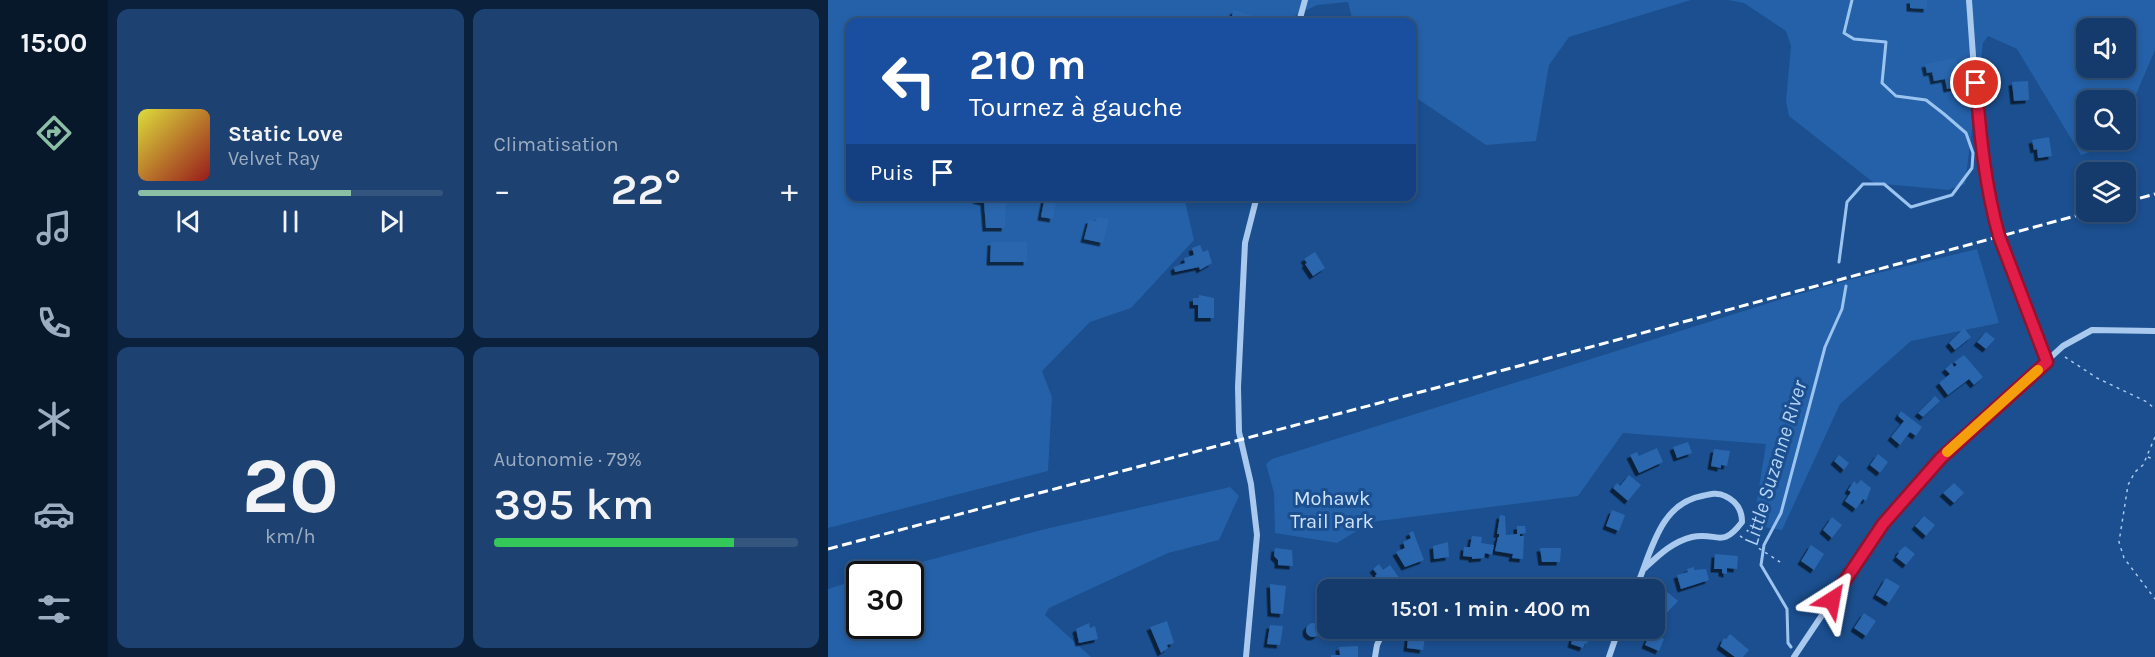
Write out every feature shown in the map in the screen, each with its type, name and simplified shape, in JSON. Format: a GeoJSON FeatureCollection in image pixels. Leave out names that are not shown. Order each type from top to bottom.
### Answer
{"type":"FeatureCollection","features":[{"type":"Feature","properties":{"kind":"street"},"geometry":{"type":"LineString","coordinates":[[1300,18],[1305,0]]}},
{"type":"Feature","properties":{"kind":"street"},"geometry":{"type":"LineString","coordinates":[[1969,0],[1981,146],[1994,217],[1999,236],[2047,362]]}},
{"type":"Feature","properties":{"kind":"street"},"geometry":{"type":"LineString","coordinates":[[1246,657],[1257,535],[1251,484],[1240,438],[1238,387],[1245,243],[1256,201]]}},
{"type":"Feature","properties":{"kind":"street"},"geometry":{"type":"LineString","coordinates":[[1794,657],[1890,515],[1941,458],[2059,351],[2092,330],[2155,331]]}},
{"type":"Feature","properties":{"kind":"street"},"geometry":{"type":"LineString","coordinates":[[1640,579],[1658,531],[1664,521],[1679,506],[1693,497],[1723,494],[1739,507],[1742,522],[1727,537],[1694,537],[1680,541],[1666,548],[1645,568]]}},
{"type":"Feature","properties":{"kind":"street"},"geometry":{"type":"LineString","coordinates":[[1375,657],[1380,639]]}},
{"type":"Feature","properties":{"kind":"street"},"geometry":{"type":"LineString","coordinates":[[1609,657],[1615,639]]}},
{"type":"Feature","properties":{"kind":"path"},"geometry":{"type":"LineString","coordinates":[[2059,351],[2080,368],[2146,402],[2155,409]]}},
{"type":"Feature","properties":{"kind":"path"},"geometry":{"type":"LineString","coordinates":[[2155,437],[2143,465],[2131,476],[2128,484],[2119,542],[2124,558],[2155,599]]}},
{"type":"Feature","properties":{"kind":"path"},"geometry":{"type":"LineString","coordinates":[[2147,457],[2155,460]]}},
{"type":"Feature","properties":{"kind":"path"},"geometry":{"type":"LineString","coordinates":[[1734,532],[1780,562]]}},
{"type":"Feature","properties":{"kind":"green space"},"geometry":{"type":"Polygon","coordinates":[[[828,0],[1691,0],[1569,37],[1549,65],[1536,141],[1486,145],[1416,98],[1416,18],[1352,18],[1348,2],[1317,5],[1290,18],[846,18],[846,201],[1185,201],[1194,240],[1131,308],[1090,322],[1042,371],[1052,397],[1048,471],[828,528],[828,0]]]}},
{"type":"Feature","properties":{"kind":"green space"},"geometry":{"type":"Polygon","coordinates":[[[1728,0],[2155,0],[2155,50],[2136,95],[2136,90],[2076,90],[2076,147],[2017,49],[1988,36],[1983,43],[1965,184],[1948,190],[1874,183],[1789,116],[1786,101],[1791,46],[1786,31],[1744,3],[1728,0]]]}},
{"type":"Feature","properties":{"kind":"green space"},"geometry":{"type":"Polygon","coordinates":[[[2078,150],[2096,150],[2081,155],[2078,150]]]}},
{"type":"Feature","properties":{"kind":"green space","name":"Mohawk Trail Park"},"geometry":{"type":"Polygon","coordinates":[[[1977,249],[1999,323],[1911,341],[1840,404],[1782,530],[1753,525],[1766,444],[1623,433],[1578,496],[1371,522],[1337,543],[1275,533],[1274,493],[1266,464],[1272,459],[1785,298],[1977,249]]]}},
{"type":"Feature","properties":{"kind":"green space"},"geometry":{"type":"Polygon","coordinates":[[[1230,487],[1239,496],[1219,540],[1168,553],[1049,608],[1045,615],[1091,657],[828,657],[828,589],[846,583],[846,639],[924,639],[924,561],[1041,530],[1230,487]]]}},
{"type":"Feature","properties":{"kind":"building"},"geometry":{"type":"Polygon","coordinates":[[[1910,0],[1927,0],[1927,9],[1910,8],[1910,0]]]}},
{"type":"Feature","properties":{"kind":"building"},"geometry":{"type":"Polygon","coordinates":[[[1234,10],[1252,16],[1251,18],[1231,18],[1234,10]]]}},
{"type":"Feature","properties":{"kind":"building"},"geometry":{"type":"Polygon","coordinates":[[[1956,58],[1961,86],[1947,89],[1945,79],[1934,81],[1932,72],[1927,73],[1925,64],[1956,58]]]}},
{"type":"Feature","properties":{"kind":"building"},"geometry":{"type":"Polygon","coordinates":[[[2028,81],[2029,100],[2014,101],[2012,82],[2028,81]]]}},
{"type":"Feature","properties":{"kind":"building"},"geometry":{"type":"Polygon","coordinates":[[[2049,137],[2052,156],[2038,158],[2037,149],[2034,150],[2032,140],[2049,137]]]}},
{"type":"Feature","properties":{"kind":"building"},"geometry":{"type":"Polygon","coordinates":[[[980,201],[1006,201],[1005,228],[986,228],[984,202],[980,201]]]}},
{"type":"Feature","properties":{"kind":"building"},"geometry":{"type":"Polygon","coordinates":[[[1044,201],[1056,201],[1053,219],[1041,217],[1044,201]]]}},
{"type":"Feature","properties":{"kind":"building"},"geometry":{"type":"Polygon","coordinates":[[[1097,217],[1109,219],[1103,243],[1084,239],[1089,220],[1096,221],[1097,217]]]}},
{"type":"Feature","properties":{"kind":"building"},"geometry":{"type":"Polygon","coordinates":[[[991,242],[1027,242],[1027,262],[990,262],[991,242]]]}},
{"type":"Feature","properties":{"kind":"building"},"geometry":{"type":"Polygon","coordinates":[[[1200,245],[1203,252],[1208,250],[1212,263],[1200,270],[1199,267],[1175,272],[1174,267],[1185,263],[1184,258],[1194,255],[1192,248],[1200,245]]]}},
{"type":"Feature","properties":{"kind":"building"},"geometry":{"type":"Polygon","coordinates":[[[1315,252],[1325,268],[1313,276],[1304,259],[1315,252]]]}},
{"type":"Feature","properties":{"kind":"building"},"geometry":{"type":"Polygon","coordinates":[[[1199,295],[1214,298],[1214,318],[1198,318],[1198,305],[1193,305],[1193,298],[1199,298],[1199,295]]]}},
{"type":"Feature","properties":{"kind":"building"},"geometry":{"type":"Polygon","coordinates":[[[1964,328],[1971,337],[1955,350],[1949,343],[1964,328]]]}},
{"type":"Feature","properties":{"kind":"building"},"geometry":{"type":"Polygon","coordinates":[[[1986,332],[1995,339],[1986,349],[1977,342],[1986,332]]]}},
{"type":"Feature","properties":{"kind":"building"},"geometry":{"type":"Polygon","coordinates":[[[1964,355],[1983,377],[1974,385],[1969,379],[1948,395],[1939,383],[1950,374],[1945,369],[1952,363],[1954,367],[1957,365],[1954,362],[1964,355]]]}},
{"type":"Feature","properties":{"kind":"building"},"geometry":{"type":"Polygon","coordinates":[[[1935,396],[1940,401],[1923,417],[1918,413],[1935,396]]]}},
{"type":"Feature","properties":{"kind":"building"},"geometry":{"type":"Polygon","coordinates":[[[1901,411],[1922,427],[1916,436],[1910,432],[1900,445],[1891,437],[1904,421],[1898,416],[1901,411]]]}},
{"type":"Feature","properties":{"kind":"building"},"geometry":{"type":"Polygon","coordinates":[[[1688,442],[1692,453],[1677,458],[1673,447],[1688,442]]]}},
{"type":"Feature","properties":{"kind":"building"},"geometry":{"type":"Polygon","coordinates":[[[1657,448],[1663,462],[1639,473],[1630,455],[1637,452],[1639,456],[1657,448]]]}},
{"type":"Feature","properties":{"kind":"building"},"geometry":{"type":"Polygon","coordinates":[[[1714,449],[1730,451],[1727,466],[1721,465],[1721,468],[1711,466],[1714,449]]]}},
{"type":"Feature","properties":{"kind":"building"},"geometry":{"type":"Polygon","coordinates":[[[1878,454],[1888,462],[1880,473],[1870,465],[1878,454]]]}},
{"type":"Feature","properties":{"kind":"building"},"geometry":{"type":"Polygon","coordinates":[[[1839,455],[1849,463],[1844,470],[1834,461],[1839,455]]]}},
{"type":"Feature","properties":{"kind":"building"},"geometry":{"type":"Polygon","coordinates":[[[1629,475],[1641,485],[1628,501],[1613,488],[1617,483],[1620,486],[1629,475]]]}},
{"type":"Feature","properties":{"kind":"building"},"geometry":{"type":"Polygon","coordinates":[[[1861,480],[1871,488],[1866,501],[1863,499],[1856,509],[1845,501],[1854,481],[1857,484],[1861,480]]]}},
{"type":"Feature","properties":{"kind":"building"},"geometry":{"type":"Polygon","coordinates":[[[1954,483],[1964,493],[1954,503],[1943,493],[1954,483]]]}},
{"type":"Feature","properties":{"kind":"building"},"geometry":{"type":"Polygon","coordinates":[[[1612,510],[1625,515],[1619,531],[1606,526],[1612,510]]]}},
{"type":"Feature","properties":{"kind":"building"},"geometry":{"type":"Polygon","coordinates":[[[1500,515],[1505,516],[1506,535],[1517,534],[1517,526],[1525,526],[1526,533],[1520,534],[1524,536],[1523,559],[1512,558],[1513,554],[1495,551],[1499,537],[1497,534],[1500,515]]]}},
{"type":"Feature","properties":{"kind":"building"},"geometry":{"type":"Polygon","coordinates":[[[1924,516],[1935,525],[1926,536],[1915,526],[1924,516]]]}},
{"type":"Feature","properties":{"kind":"building"},"geometry":{"type":"Polygon","coordinates":[[[1832,517],[1842,525],[1832,538],[1823,530],[1832,517]]]}},
{"type":"Feature","properties":{"kind":"building"},"geometry":{"type":"Polygon","coordinates":[[[1413,531],[1424,560],[1405,567],[1396,552],[1405,548],[1403,542],[1411,538],[1409,533],[1413,531]]]}},
{"type":"Feature","properties":{"kind":"building"},"geometry":{"type":"Polygon","coordinates":[[[1472,536],[1482,537],[1481,543],[1494,545],[1492,555],[1485,553],[1484,558],[1472,559],[1472,557],[1463,556],[1464,547],[1470,547],[1472,536]]]}},
{"type":"Feature","properties":{"kind":"building"},"geometry":{"type":"Polygon","coordinates":[[[1448,542],[1449,557],[1434,559],[1433,546],[1448,542]]]}},
{"type":"Feature","properties":{"kind":"building"},"geometry":{"type":"Polygon","coordinates":[[[1811,545],[1824,554],[1814,570],[1801,561],[1811,545]]]}},
{"type":"Feature","properties":{"kind":"building"},"geometry":{"type":"Polygon","coordinates":[[[1905,546],[1915,554],[1906,565],[1896,557],[1905,546]]]}},
{"type":"Feature","properties":{"kind":"building"},"geometry":{"type":"Polygon","coordinates":[[[1275,548],[1292,550],[1293,566],[1278,565],[1278,560],[1274,556],[1275,548]]]}},
{"type":"Feature","properties":{"kind":"building"},"geometry":{"type":"Polygon","coordinates":[[[1540,548],[1561,548],[1560,562],[1542,562],[1540,548]]]}},
{"type":"Feature","properties":{"kind":"building"},"geometry":{"type":"Polygon","coordinates":[[[1715,554],[1738,556],[1737,569],[1727,568],[1727,574],[1722,573],[1722,569],[1714,569],[1715,554]]]}},
{"type":"Feature","properties":{"kind":"building"},"geometry":{"type":"Polygon","coordinates":[[[1379,564],[1383,570],[1390,565],[1400,579],[1377,579],[1373,569],[1379,564]]]}},
{"type":"Feature","properties":{"kind":"building"},"geometry":{"type":"Polygon","coordinates":[[[1694,567],[1694,570],[1706,569],[1709,580],[1681,589],[1677,575],[1688,572],[1687,569],[1694,567]]]}},
{"type":"Feature","properties":{"kind":"building"},"geometry":{"type":"Polygon","coordinates":[[[1886,578],[1900,586],[1889,603],[1876,595],[1886,578]]]}},
{"type":"Feature","properties":{"kind":"building"},"geometry":{"type":"Polygon","coordinates":[[[1270,584],[1286,586],[1283,614],[1271,613],[1270,584]]]}},
{"type":"Feature","properties":{"kind":"building"},"geometry":{"type":"Polygon","coordinates":[[[1665,592],[1678,601],[1666,614],[1665,613],[1665,592]]]}},
{"type":"Feature","properties":{"kind":"building"},"geometry":{"type":"Polygon","coordinates":[[[1864,613],[1876,621],[1866,636],[1854,628],[1864,613]]]}},
{"type":"Feature","properties":{"kind":"building"},"geometry":{"type":"Polygon","coordinates":[[[1167,621],[1174,643],[1167,645],[1168,648],[1161,653],[1150,627],[1167,621]]]}},
{"type":"Feature","properties":{"kind":"building"},"geometry":{"type":"Polygon","coordinates":[[[1089,623],[1090,628],[1095,626],[1098,639],[1079,643],[1076,629],[1089,623]]]}},
{"type":"Feature","properties":{"kind":"building"},"geometry":{"type":"Polygon","coordinates":[[[1310,623],[1316,623],[1317,636],[1310,637],[1306,633],[1306,627],[1310,623]]]}},
{"type":"Feature","properties":{"kind":"building"},"geometry":{"type":"Polygon","coordinates":[[[1270,625],[1283,626],[1280,645],[1267,644],[1270,625]]]}},
{"type":"Feature","properties":{"kind":"building"},"geometry":{"type":"Polygon","coordinates":[[[1730,634],[1749,650],[1743,657],[1735,657],[1720,646],[1724,638],[1726,639],[1730,634]]]}},
{"type":"Feature","properties":{"kind":"building"},"geometry":{"type":"Polygon","coordinates":[[[1408,639],[1425,639],[1423,650],[1407,648],[1408,639]]]}},
{"type":"Feature","properties":{"kind":"building"},"geometry":{"type":"Polygon","coordinates":[[[1572,639],[1588,640],[1583,648],[1571,644],[1572,639]]]}},
{"type":"Feature","properties":{"kind":"building"},"geometry":{"type":"Polygon","coordinates":[[[1648,639],[1664,639],[1659,651],[1645,645],[1648,639]]]}},
{"type":"Feature","properties":{"kind":"building"},"geometry":{"type":"Polygon","coordinates":[[[1358,646],[1358,657],[1331,657],[1331,655],[1340,655],[1339,647],[1358,646]]]}},
{"type":"Feature","properties":{"kind":"waterway","name":"Little Suzanne River"},"geometry":{"type":"LineString","coordinates":[[1839,262],[1847,202],[1863,184],[1884,184],[1911,207],[1952,195],[1972,168],[1973,153],[1966,133],[1926,100],[1896,96],[1882,83],[1886,42],[1854,39],[1844,33],[1852,0]]}},
{"type":"Feature","properties":{"kind":"waterway","name":"Little Suzanne River"},"geometry":{"type":"LineString","coordinates":[[1791,647],[1788,643],[1787,609],[1761,565],[1764,545],[1781,513],[1825,347],[1842,309],[1846,286]]}},
{"type":"Feature","properties":{"kind":"railway"},"geometry":{"type":"LineString","coordinates":[[2136,199],[2155,194]]}},
{"type":"Feature","properties":{"kind":"railway"},"geometry":{"type":"LineString","coordinates":[[828,549],[2076,216]]}},
{"type":"Feature","properties":{"kind":"slow traffic"},"geometry":{"type":"LineString","coordinates":[[1947,452],[2038,370]]}},
{"type":"Feature","properties":{"kind":"route"},"geometry":{"type":"LineString","coordinates":[[1832,600],[1883,524],[1941,458],[2047,362],[1999,236],[1994,217],[1981,146],[1976,83]]}}]}
